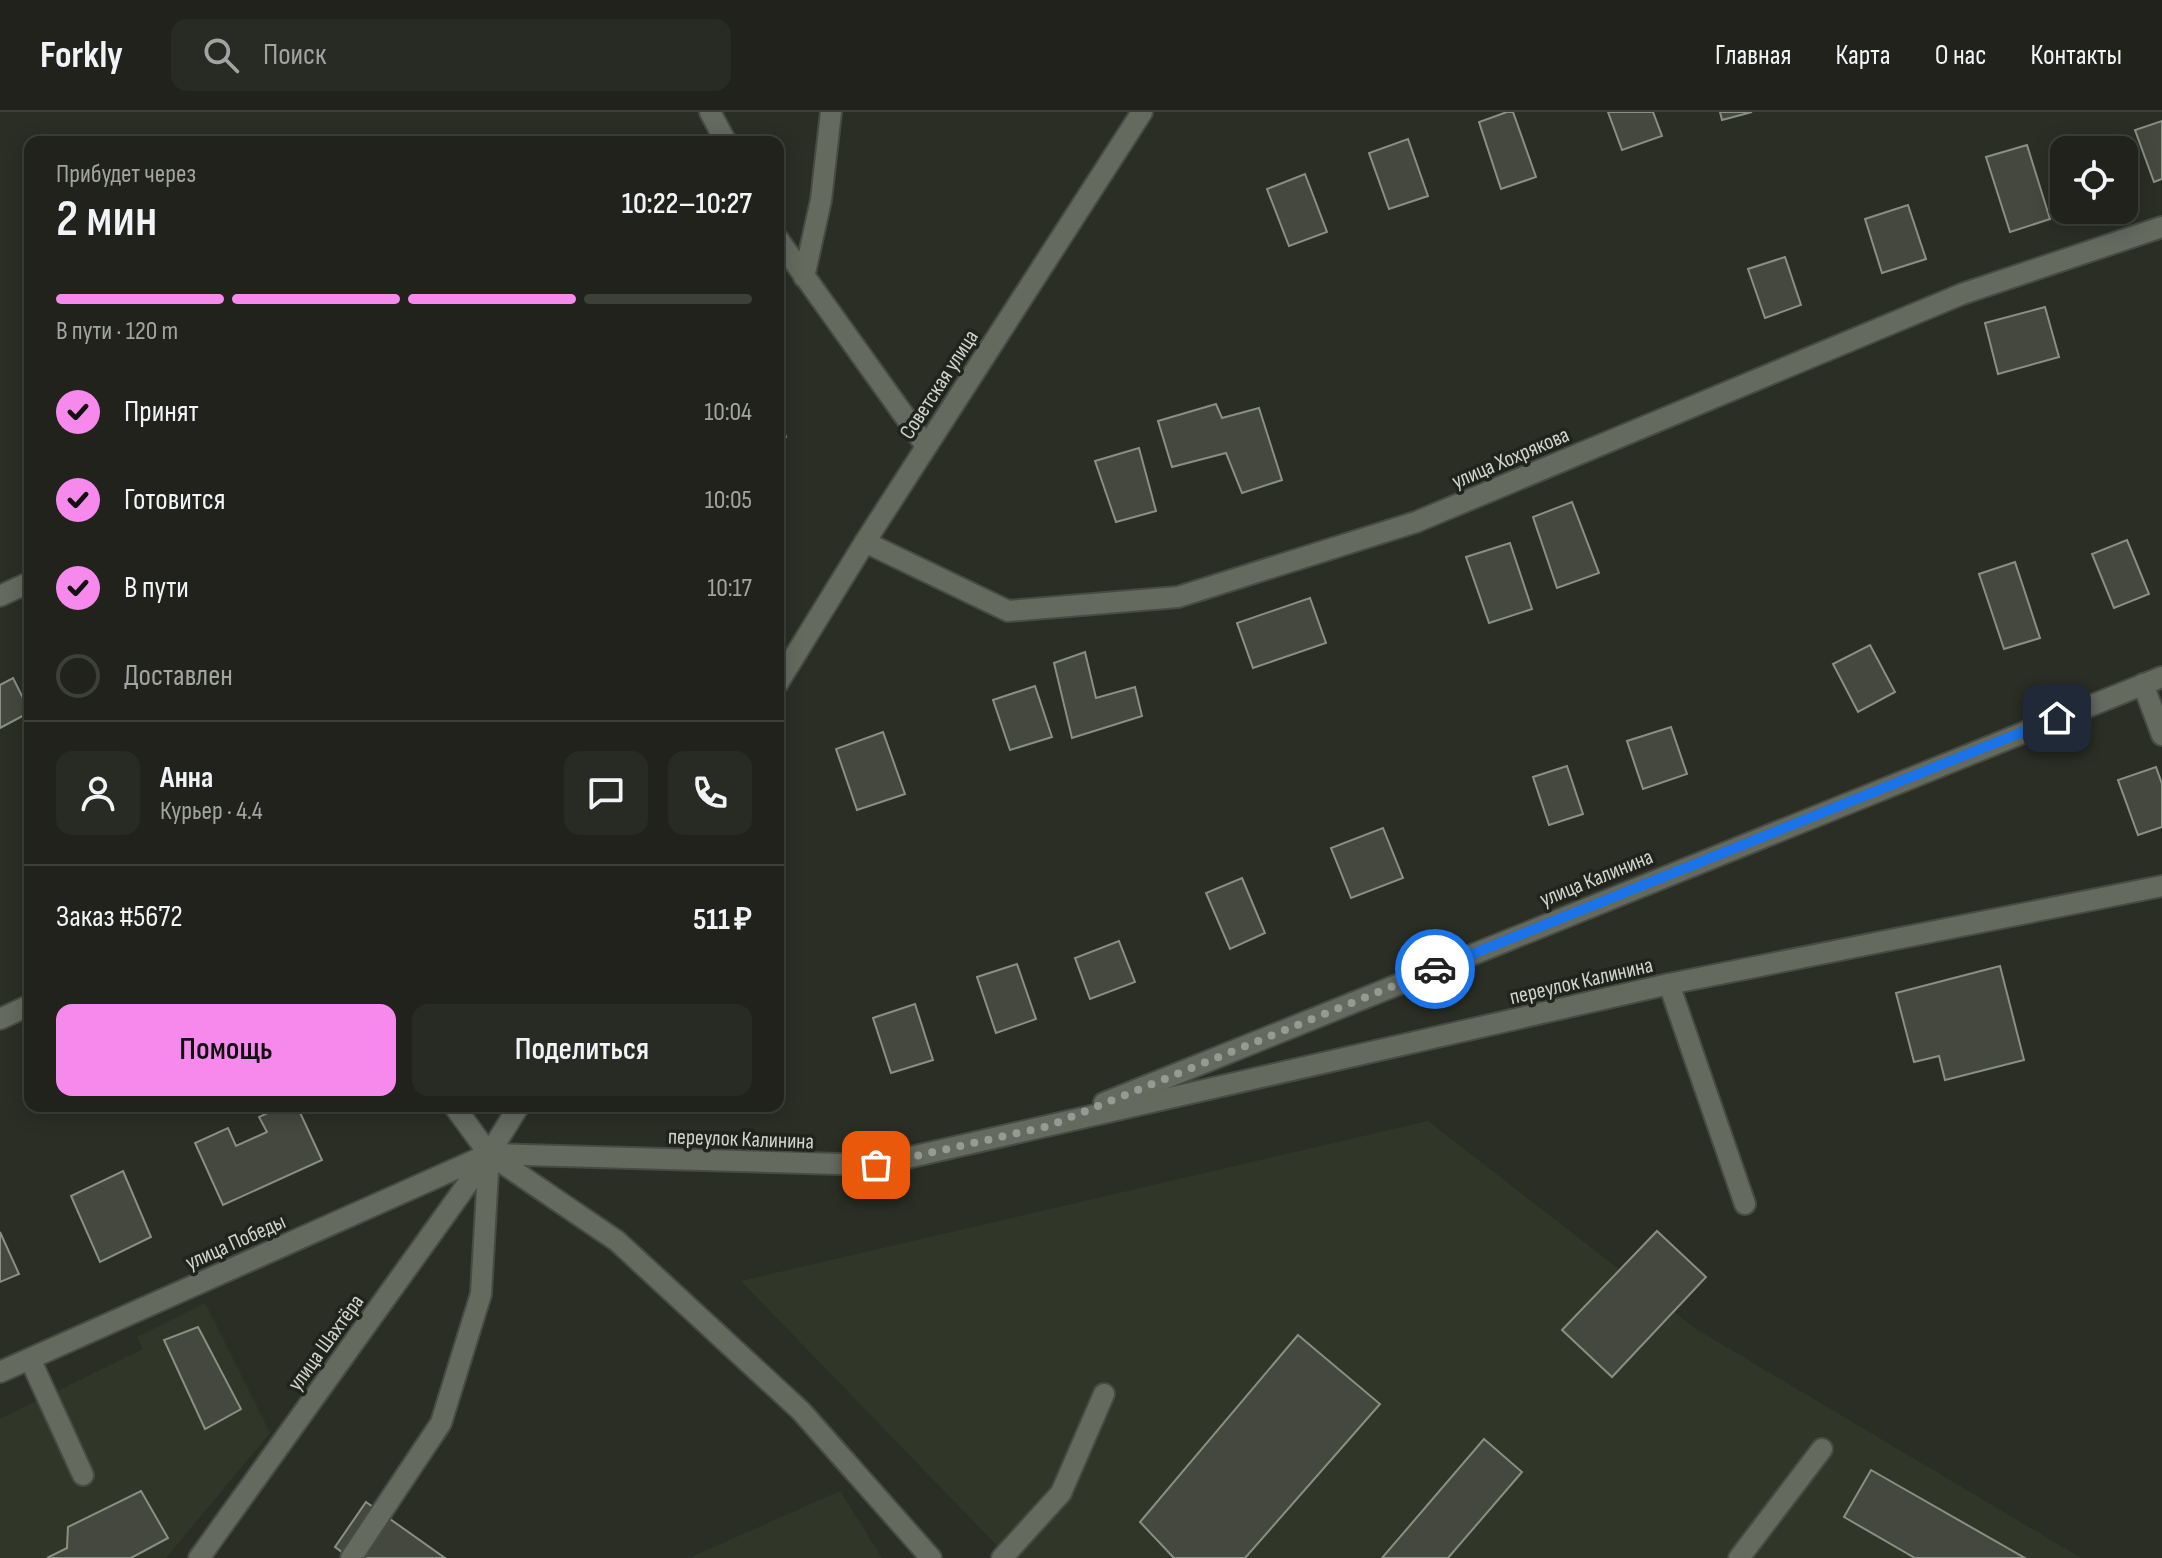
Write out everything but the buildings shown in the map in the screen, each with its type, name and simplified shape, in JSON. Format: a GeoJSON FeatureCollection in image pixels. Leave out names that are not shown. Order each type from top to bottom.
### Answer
{"type":"FeatureCollection","features":[{"type":"Feature","properties":{"kind":"street"},"geometry":{"type":"LineString","coordinates":[[710,112],[723,136]]}},
{"type":"Feature","properties":{"kind":"street"},"geometry":{"type":"LineString","coordinates":[[804,277],[821,200],[831,112]]}},
{"type":"Feature","properties":{"kind":"street","name":"Советская улица"},"geometry":{"type":"LineString","coordinates":[[784,673],[926,446],[1142,112]]}},
{"type":"Feature","properties":{"kind":"street","name":"улица Хохрякова"},"geometry":{"type":"LineString","coordinates":[[865,542],[1008,611],[1178,597],[1416,522],[1962,294],[2162,227]]}},
{"type":"Feature","properties":{"kind":"street"},"geometry":{"type":"LineString","coordinates":[[784,251],[926,446]]}},
{"type":"Feature","properties":{"kind":"street"},"geometry":{"type":"LineString","coordinates":[[0,596],[24,585]]}},
{"type":"Feature","properties":{"kind":"street"},"geometry":{"type":"LineString","coordinates":[[2153,680],[2162,735]]}},
{"type":"Feature","properties":{"kind":"street","name":"улица Калинина"},"geometry":{"type":"LineString","coordinates":[[1049,1126],[2153,680]]}},
{"type":"Feature","properties":{"kind":"street","name":"переулок Калинина"},"geometry":{"type":"LineString","coordinates":[[489,1154],[876,1165],[1669,984],[2162,886]]}},
{"type":"Feature","properties":{"kind":"street"},"geometry":{"type":"LineString","coordinates":[[1669,984],[1745,1204]]}},
{"type":"Feature","properties":{"kind":"street"},"geometry":{"type":"LineString","coordinates":[[0,1019],[24,1008]]}},
{"type":"Feature","properties":{"kind":"street"},"geometry":{"type":"LineString","coordinates":[[458,1112],[489,1154],[617,1241],[801,1411],[931,1558]]}},
{"type":"Feature","properties":{"kind":"street"},"geometry":{"type":"LineString","coordinates":[[351,1558],[441,1423],[481,1294],[489,1154],[515,1112]]}},
{"type":"Feature","properties":{"kind":"street","name":"улица Победы"},"geometry":{"type":"LineString","coordinates":[[0,1372],[489,1154]]}},
{"type":"Feature","properties":{"kind":"street","name":"улица Шахтёра"},"geometry":{"type":"LineString","coordinates":[[199,1558],[489,1154]]}},
{"type":"Feature","properties":{"kind":"street"},"geometry":{"type":"LineString","coordinates":[[30,1359],[83,1475]]}},
{"type":"Feature","properties":{"kind":"street"},"geometry":{"type":"LineString","coordinates":[[1002,1558],[1061,1493],[1104,1394]]}},
{"type":"Feature","properties":{"kind":"street"},"geometry":{"type":"LineString","coordinates":[[1739,1558],[1822,1449]]}},
{"type":"Feature","properties":{"kind":"shaded area"},"geometry":{"type":"Polygon","coordinates":[[[1428,1121],[1696,1329],[2081,1558],[1009,1558],[741,1281],[1428,1121]]]}},
{"type":"Feature","properties":{"kind":"shaded area"},"geometry":{"type":"Polygon","coordinates":[[[205,1303],[270,1433],[166,1558],[0,1558],[0,1419],[143,1349],[137,1337],[205,1303]]]}},
{"type":"Feature","properties":{"kind":"shaded area"},"geometry":{"type":"Polygon","coordinates":[[[840,1491],[882,1558],[689,1558],[840,1491]]]}},
{"type":"Feature","properties":{"kind":"way so far"},"geometry":{"type":"LineString","coordinates":[[876,1165],[1049,1126],[1435,969]]}},
{"type":"Feature","properties":{"kind":"route"},"geometry":{"type":"LineString","coordinates":[[1435,969],[2057,718]]}}]}
